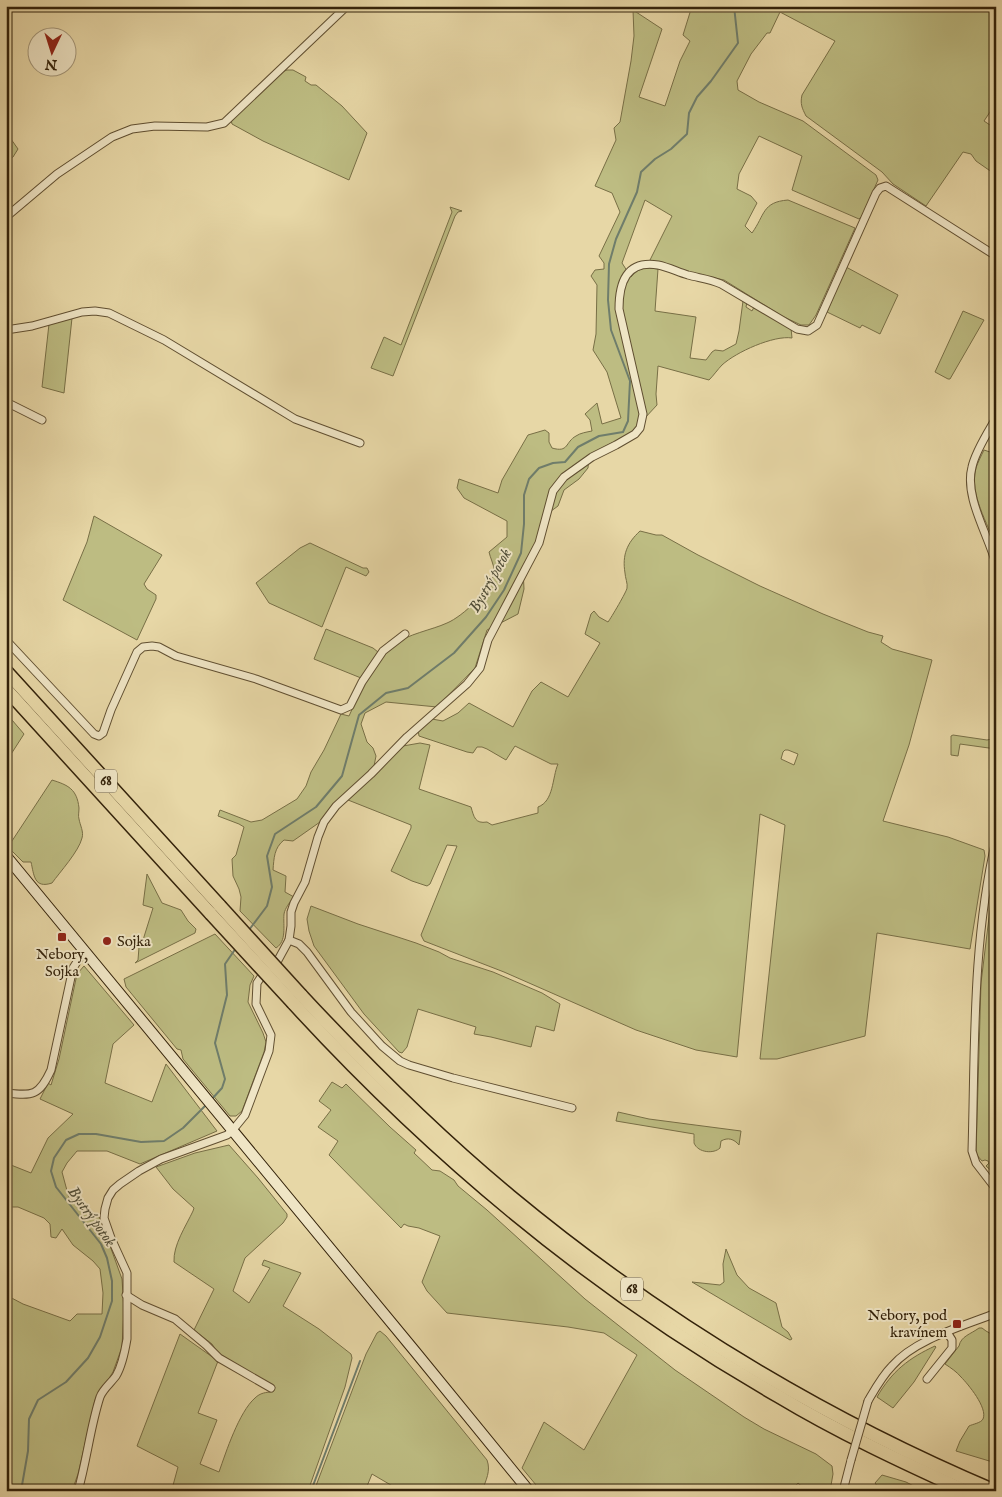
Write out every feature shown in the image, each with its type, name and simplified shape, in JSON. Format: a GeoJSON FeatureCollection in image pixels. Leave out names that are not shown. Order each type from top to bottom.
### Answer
{"type":"FeatureCollection","features":[{"type":"Feature","properties":{"kind":"highway","name":"68"},"geometry":{"type":"LineString","coordinates":[[6,671],[215,910]]}},
{"type":"Feature","properties":{"kind":"highway","name":"68"},"geometry":{"type":"LineString","coordinates":[[6,688],[297,999],[379,1093],[451,1161],[510,1211],[607,1287],[701,1350],[779,1397],[875,1448],[966,1491]]}},
{"type":"Feature","properties":{"kind":"highway","name":"68"},"geometry":{"type":"LineString","coordinates":[[297,999],[460,1153],[510,1196],[614,1277],[700,1335],[784,1387],[880,1438],[995,1491]]}},
{"type":"Feature","properties":{"kind":"main road"},"geometry":{"type":"LineString","coordinates":[[6,856],[529,1491]]}},
{"type":"Feature","properties":{"kind":"street"},"geometry":{"type":"LineString","coordinates":[[6,217],[57,174],[112,136],[132,129],[155,126],[207,126],[224,123],[347,6]]}},
{"type":"Feature","properties":{"kind":"street"},"geometry":{"type":"LineString","coordinates":[[78,1491],[101,1394],[117,1374],[126,1349],[127,1274],[104,1218],[104,1209],[108,1198],[113,1190],[139,1170],[160,1159],[227,1135],[246,1115],[271,1041],[268,1027],[256,1004],[257,983],[277,962],[288,940],[291,912],[305,882],[324,822],[336,806],[407,737],[467,684],[480,668],[488,640],[539,543],[553,491],[564,477],[592,457],[634,434],[640,428],[643,414],[619,309],[621,284],[627,273],[636,267],[656,265],[713,280],[797,329],[808,331],[817,325],[876,193],[880,188],[886,186],[996,256]]}},
{"type":"Feature","properties":{"kind":"street"},"geometry":{"type":"LineString","coordinates":[[6,330],[32,326],[82,312],[109,313],[164,340],[295,418],[360,442]]}},
{"type":"Feature","properties":{"kind":"street"},"geometry":{"type":"LineString","coordinates":[[6,402],[42,420]]}},
{"type":"Feature","properties":{"kind":"street"},"geometry":{"type":"LineString","coordinates":[[996,418],[972,466],[970,480],[975,504],[996,564]]}},
{"type":"Feature","properties":{"kind":"street"},"geometry":{"type":"LineString","coordinates":[[6,640],[94,734],[98,736],[104,733],[111,710],[131,664],[143,647],[152,646],[159,648],[176,656],[256,679],[341,710],[350,706],[362,682],[383,651],[405,634]]}},
{"type":"Feature","properties":{"kind":"street"},"geometry":{"type":"LineString","coordinates":[[996,840],[986,882],[976,986],[972,1151],[976,1163],[996,1189]]}},
{"type":"Feature","properties":{"kind":"street"},"geometry":{"type":"LineString","coordinates":[[288,940],[299,944],[357,1020],[382,1046],[400,1061],[453,1078],[572,1108]]}},
{"type":"Feature","properties":{"kind":"street"},"geometry":{"type":"LineString","coordinates":[[6,1093],[24,1095],[40,1090],[45,1083],[51,1070],[73,968],[84,951]]}},
{"type":"Feature","properties":{"kind":"street"},"geometry":{"type":"LineString","coordinates":[[126,1296],[175,1319],[219,1358],[271,1388]]}},
{"type":"Feature","properties":{"kind":"street"},"geometry":{"type":"LineString","coordinates":[[843,1491],[868,1401],[878,1383],[893,1364],[920,1345],[947,1332],[996,1313]]}},
{"type":"Feature","properties":{"kind":"street"},"geometry":{"type":"LineString","coordinates":[[927,1379],[952,1348],[952,1340],[947,1332]]}},
{"type":"Feature","properties":{"kind":"shaded area"},"geometry":{"type":"Polygon","coordinates":[[[692,6],[992,6],[993,41],[996,42],[996,111],[992,109],[984,121],[990,125],[996,124],[996,175],[976,161],[971,154],[963,152],[926,206],[893,184],[882,172],[806,116],[801,101],[802,95],[835,41],[780,12],[770,33],[767,33],[751,54],[737,81],[738,90],[759,102],[803,121],[876,175],[878,180],[859,219],[792,190],[802,156],[759,136],[739,174],[737,189],[751,196],[757,203],[745,226],[752,233],[765,210],[773,203],[788,200],[855,228],[816,315],[809,325],[801,325],[782,316],[724,280],[688,272],[650,260],[672,216],[645,200],[622,263],[631,277],[643,268],[658,269],[655,311],[696,317],[690,358],[706,360],[715,350],[723,351],[736,344],[743,301],[747,302],[746,307],[752,311],[754,307],[791,328],[792,338],[775,339],[736,355],[722,365],[709,380],[658,366],[657,405],[631,433],[589,455],[588,468],[579,479],[564,490],[558,506],[543,517],[537,542],[523,569],[524,589],[518,614],[487,630],[475,668],[437,707],[386,702],[365,713],[361,724],[367,742],[373,748],[376,756],[374,766],[333,806],[320,822],[293,841],[284,840],[276,850],[273,870],[286,876],[285,892],[294,897],[284,914],[284,933],[282,941],[276,948],[240,911],[241,897],[233,876],[232,859],[236,855],[244,827],[218,816],[220,810],[251,822],[262,820],[297,799],[306,786],[311,772],[341,714],[349,716],[368,678],[387,652],[399,641],[453,620],[484,593],[493,577],[494,570],[489,552],[507,537],[507,521],[464,498],[457,488],[459,479],[498,493],[502,480],[528,435],[545,430],[549,433],[549,442],[552,448],[561,449],[578,435],[592,431],[590,420],[585,414],[597,403],[602,424],[621,418],[607,372],[593,350],[596,334],[597,285],[591,276],[595,270],[604,269],[604,263],[599,256],[620,212],[612,193],[595,186],[616,140],[614,128],[620,122],[634,36],[633,10],[662,29],[639,97],[665,106],[680,61],[690,41],[683,35],[692,6]]]}},
{"type":"Feature","properties":{"kind":"shaded area"},"geometry":{"type":"Polygon","coordinates":[[[293,70],[306,77],[305,81],[311,85],[316,85],[342,106],[367,133],[349,180],[263,141],[232,124],[231,120],[282,72],[293,70]]]}},
{"type":"Feature","properties":{"kind":"shaded area"},"geometry":{"type":"Polygon","coordinates":[[[6,132],[18,149],[13,157],[6,162],[6,132]]]}},
{"type":"Feature","properties":{"kind":"shaded area"},"geometry":{"type":"Polygon","coordinates":[[[450,207],[462,211],[458,212],[455,216],[393,376],[371,368],[384,337],[401,345],[452,212],[450,207]]]}},
{"type":"Feature","properties":{"kind":"shaded area"},"geometry":{"type":"Polygon","coordinates":[[[846,267],[898,295],[880,334],[862,325],[860,328],[827,312],[846,267]]]}},
{"type":"Feature","properties":{"kind":"shaded area"},"geometry":{"type":"Polygon","coordinates":[[[963,311],[984,320],[950,379],[948,379],[935,372],[963,311]]]}},
{"type":"Feature","properties":{"kind":"shaded area"},"geometry":{"type":"Polygon","coordinates":[[[72,318],[64,393],[42,387],[49,324],[72,318]]]}},
{"type":"Feature","properties":{"kind":"shaded area"},"geometry":{"type":"Polygon","coordinates":[[[984,450],[996,454],[996,547],[980,509],[975,488],[976,468],[984,450]]]}},
{"type":"Feature","properties":{"kind":"shaded area"},"geometry":{"type":"Polygon","coordinates":[[[94,516],[162,555],[144,584],[147,589],[156,595],[156,599],[137,640],[63,600],[87,542],[94,516]]]}},
{"type":"Feature","properties":{"kind":"shaded area"},"geometry":{"type":"Polygon","coordinates":[[[640,531],[662,535],[760,586],[823,614],[883,636],[881,642],[892,649],[932,660],[909,745],[883,821],[948,837],[984,850],[985,856],[970,949],[877,933],[865,1036],[777,1059],[760,1059],[785,825],[760,814],[737,1057],[696,1050],[636,1030],[504,972],[424,941],[421,935],[457,846],[447,845],[430,884],[427,886],[412,881],[391,871],[411,825],[348,800],[403,746],[420,743],[430,745],[419,789],[471,807],[477,821],[487,822],[492,825],[538,813],[538,807],[547,800],[550,794],[558,764],[551,764],[515,746],[506,760],[482,747],[477,747],[473,753],[467,752],[419,736],[418,730],[432,719],[443,721],[458,713],[469,703],[513,727],[532,691],[541,682],[568,697],[600,643],[585,634],[591,614],[594,611],[599,617],[608,622],[627,588],[624,567],[625,555],[626,550],[640,531]],[[788,750],[783,752],[781,759],[794,765],[798,754],[788,750]]]}},
{"type":"Feature","properties":{"kind":"shaded area"},"geometry":{"type":"Polygon","coordinates":[[[310,543],[363,568],[367,568],[369,572],[366,576],[346,567],[322,627],[269,603],[256,583],[300,548],[310,543]]]}},
{"type":"Feature","properties":{"kind":"shaded area"},"geometry":{"type":"Polygon","coordinates":[[[326,629],[373,648],[378,652],[361,678],[314,659],[326,629]]]}},
{"type":"Feature","properties":{"kind":"shaded area"},"geometry":{"type":"Polygon","coordinates":[[[6,713],[24,734],[6,762],[6,713]]]}},
{"type":"Feature","properties":{"kind":"shaded area"},"geometry":{"type":"Polygon","coordinates":[[[951,736],[987,740],[996,736],[996,749],[960,744],[958,756],[951,755],[951,736]]]}},
{"type":"Feature","properties":{"kind":"shaded area"},"geometry":{"type":"Polygon","coordinates":[[[52,780],[67,786],[74,792],[78,802],[82,836],[73,855],[52,883],[42,884],[36,880],[31,862],[23,862],[8,847],[52,780]]]}},
{"type":"Feature","properties":{"kind":"shaded area"},"geometry":{"type":"Polygon","coordinates":[[[992,871],[996,871],[996,1175],[986,1166],[989,1163],[988,1161],[982,1161],[976,1154],[981,983],[991,901],[989,895],[992,871]]]}},
{"type":"Feature","properties":{"kind":"shaded area"},"geometry":{"type":"Polygon","coordinates":[[[147,874],[162,903],[181,910],[196,929],[195,933],[135,963],[138,960],[139,947],[153,908],[143,905],[147,874]]]}},
{"type":"Feature","properties":{"kind":"shaded area"},"geometry":{"type":"Polygon","coordinates":[[[311,906],[493,972],[542,993],[560,1004],[554,1031],[536,1026],[531,1047],[474,1034],[476,1027],[418,1009],[407,1047],[402,1053],[399,1052],[364,1014],[314,946],[307,919],[311,906]]]}},
{"type":"Feature","properties":{"kind":"shaded area"},"geometry":{"type":"Polygon","coordinates":[[[215,934],[254,976],[250,985],[248,1002],[266,1042],[242,1111],[236,1116],[230,1116],[183,1059],[181,1050],[177,1049],[126,987],[124,979],[215,934]]]}},
{"type":"Feature","properties":{"kind":"shaded area"},"geometry":{"type":"Polygon","coordinates":[[[84,966],[134,1025],[113,1044],[105,1083],[152,1102],[166,1064],[217,1131],[140,1164],[107,1151],[77,1151],[67,1163],[62,1172],[69,1198],[100,1218],[122,1279],[124,1310],[122,1347],[113,1372],[95,1400],[78,1474],[72,1491],[6,1491],[6,1295],[23,1304],[70,1321],[77,1314],[102,1314],[103,1293],[100,1269],[93,1261],[73,1245],[62,1229],[56,1238],[51,1237],[50,1224],[44,1218],[18,1207],[6,1207],[6,1163],[31,1173],[48,1138],[73,1114],[40,1099],[48,1083],[51,1085],[59,1059],[77,974],[84,966]]]}},
{"type":"Feature","properties":{"kind":"shaded area"},"geometry":{"type":"Polygon","coordinates":[[[332,1082],[342,1088],[346,1084],[416,1150],[414,1153],[432,1170],[440,1171],[454,1180],[458,1186],[585,1299],[675,1370],[744,1417],[764,1429],[816,1454],[832,1466],[833,1474],[830,1491],[807,1491],[798,1483],[791,1491],[541,1491],[522,1468],[544,1422],[584,1450],[637,1355],[604,1333],[447,1313],[427,1291],[422,1282],[440,1236],[404,1224],[401,1228],[329,1155],[338,1141],[318,1127],[331,1110],[319,1101],[332,1082]]]}},
{"type":"Feature","properties":{"kind":"shaded area"},"geometry":{"type":"Polygon","coordinates":[[[618,1112],[649,1119],[741,1131],[739,1145],[733,1140],[726,1139],[721,1141],[720,1148],[717,1150],[710,1152],[702,1151],[694,1143],[694,1134],[616,1121],[618,1112]]]}},
{"type":"Feature","properties":{"kind":"shaded area"},"geometry":{"type":"Polygon","coordinates":[[[229,1145],[287,1214],[283,1223],[245,1258],[233,1291],[249,1303],[270,1268],[262,1265],[264,1260],[301,1273],[283,1306],[319,1329],[351,1354],[352,1358],[345,1387],[308,1491],[168,1491],[172,1489],[178,1467],[137,1446],[180,1334],[218,1361],[198,1413],[217,1420],[200,1464],[219,1472],[234,1433],[249,1404],[263,1393],[273,1392],[275,1387],[218,1353],[212,1344],[194,1330],[214,1289],[174,1262],[178,1242],[194,1208],[173,1189],[156,1167],[195,1153],[229,1145]]]}},
{"type":"Feature","properties":{"kind":"shaded area"},"geometry":{"type":"Polygon","coordinates":[[[726,1249],[737,1275],[749,1288],[776,1303],[782,1327],[792,1339],[790,1340],[692,1282],[720,1285],[724,1282],[723,1264],[726,1249]]]}},
{"type":"Feature","properties":{"kind":"shaded area"},"geometry":{"type":"Polygon","coordinates":[[[979,1328],[993,1335],[996,1333],[996,1463],[956,1451],[969,1426],[982,1420],[984,1414],[972,1390],[958,1373],[945,1364],[962,1340],[979,1328]]]}},
{"type":"Feature","properties":{"kind":"shaded area"},"geometry":{"type":"Polygon","coordinates":[[[380,1331],[487,1460],[488,1472],[482,1491],[401,1491],[372,1474],[365,1491],[314,1491],[366,1354],[377,1333],[380,1331]]]}},
{"type":"Feature","properties":{"kind":"shaded area"},"geometry":{"type":"Polygon","coordinates":[[[935,1346],[914,1382],[893,1408],[877,1397],[902,1366],[917,1355],[935,1346]]]}},
{"type":"Feature","properties":{"kind":"shaded area"},"geometry":{"type":"Polygon","coordinates":[[[882,1475],[906,1482],[923,1491],[881,1491],[875,1483],[882,1475]]]}},
{"type":"Feature","properties":{"kind":"waterway","name":"Bystrý potok"},"geometry":{"type":"LineString","coordinates":[[249,930],[267,906],[272,887],[267,856],[275,834],[316,807],[342,776],[359,715],[386,693],[408,688],[454,653],[486,617],[504,590],[521,553],[524,495],[529,479],[539,468],[553,463],[565,462],[578,447],[599,436],[623,432],[628,421],[630,381],[611,330],[608,300],[609,264],[616,239],[637,192],[641,172],[687,134],[689,113],[697,97],[738,43],[734,6]]}},
{"type":"Feature","properties":{"kind":"waterway","name":"Bystrý potok"},"geometry":{"type":"LineString","coordinates":[[211,1100],[222,1088],[225,1079],[215,1043],[227,995],[225,964],[236,948]]}},
{"type":"Feature","properties":{"kind":"waterway","name":"Bystrý potok"},"geometry":{"type":"LineString","coordinates":[[21,1491],[28,1451],[29,1419],[38,1400],[66,1382],[88,1358],[100,1337],[112,1301],[112,1281],[107,1258],[101,1244],[56,1187],[51,1171],[54,1158],[66,1140],[79,1134],[96,1134],[141,1142],[164,1141],[183,1128],[206,1105]]}},
{"type":"Feature","properties":{"kind":"waterway"},"geometry":{"type":"LineString","coordinates":[[311,1491],[360,1361]]}},
{"type":"Feature","properties":{"kind":"place","name":"Nebory, Sojka"},"geometry":{"type":"Point","coordinates":[62,937]}},
{"type":"Feature","properties":{"kind":"place","name":"Sojka"},"geometry":{"type":"Point","coordinates":[107,941]}},
{"type":"Feature","properties":{"kind":"place","name":"Nebory, pod kravínem"},"geometry":{"type":"Point","coordinates":[957,1324]}}]}
